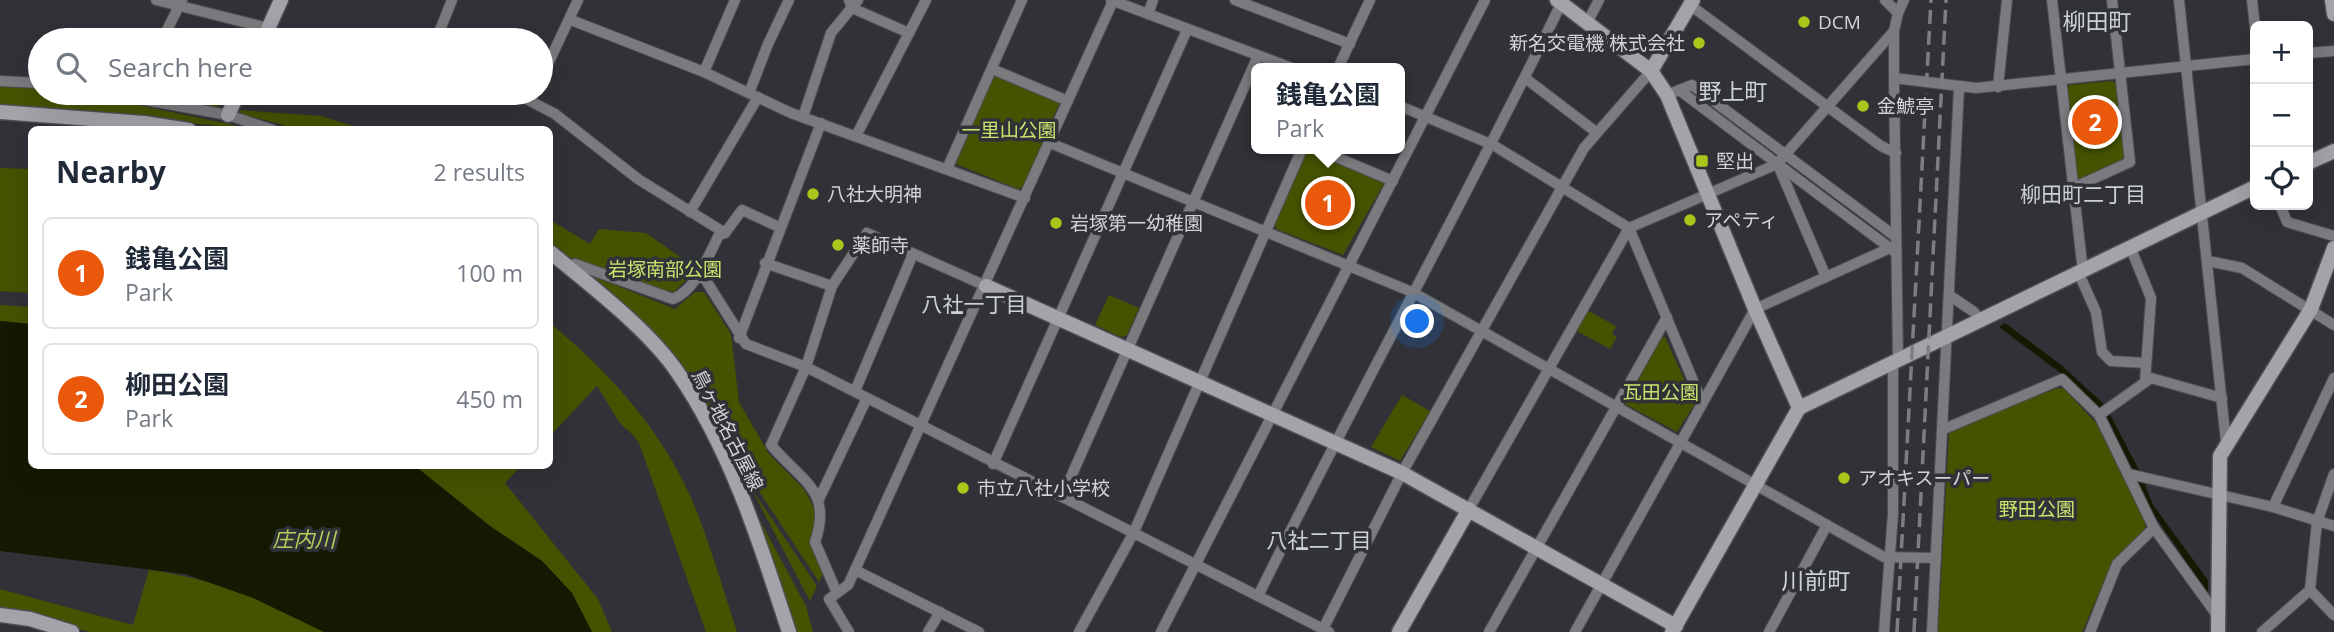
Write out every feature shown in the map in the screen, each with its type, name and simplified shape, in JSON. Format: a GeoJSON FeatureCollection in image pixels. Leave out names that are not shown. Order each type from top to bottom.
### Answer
{"type":"FeatureCollection","features":[{"type":"Feature","properties":{"kind":"street"},"geometry":{"type":"LineString","coordinates":[[156,0],[180,2],[252,28]]}},
{"type":"Feature","properties":{"kind":"street"},"geometry":{"type":"LineString","coordinates":[[268,28],[281,0]]}},
{"type":"Feature","properties":{"kind":"street"},"geometry":{"type":"LineString","coordinates":[[441,28],[452,0]]}},
{"type":"Feature","properties":{"kind":"street"},"geometry":{"type":"LineString","coordinates":[[553,55],[578,0]]}},
{"type":"Feature","properties":{"kind":"street"},"geometry":{"type":"LineString","coordinates":[[704,72],[735,0]]}},
{"type":"Feature","properties":{"kind":"street"},"geometry":{"type":"LineString","coordinates":[[690,212],[754,95],[768,44],[789,0]]}},
{"type":"Feature","properties":{"kind":"street"},"geometry":{"type":"LineString","coordinates":[[856,136],[926,0]]}},
{"type":"Feature","properties":{"kind":"street"},"geometry":{"type":"LineString","coordinates":[[947,169],[1022,0]]}},
{"type":"Feature","properties":{"kind":"street"},"geometry":{"type":"LineString","coordinates":[[849,632],[829,600],[848,586],[986,286],[1112,0],[1279,63]]}},
{"type":"Feature","properties":{"kind":"street"},"geometry":{"type":"LineString","coordinates":[[1147,14],[1153,0]]}},
{"type":"Feature","properties":{"kind":"street"},"geometry":{"type":"LineString","coordinates":[[1235,0],[1260,5],[1350,44]]}},
{"type":"Feature","properties":{"kind":"street"},"geometry":{"type":"LineString","coordinates":[[1340,63],[1369,2],[1356,0]]}},
{"type":"Feature","properties":{"kind":"street"},"geometry":{"type":"LineString","coordinates":[[1161,632],[1270,414],[1429,116],[1485,0]]}},
{"type":"Feature","properties":{"kind":"street"},"geometry":{"type":"LineString","coordinates":[[1587,23],[1599,0]]}},
{"type":"Feature","properties":{"kind":"street"},"geometry":{"type":"LineString","coordinates":[[1885,0],[1898,13]]}},
{"type":"Feature","properties":{"kind":"street"},"geometry":{"type":"LineString","coordinates":[[1884,632],[1893,514],[1893,250],[1896,237],[1894,32],[1904,0]]}},
{"type":"Feature","properties":{"kind":"street"},"geometry":{"type":"LineString","coordinates":[[1998,87],[2007,0]]}},
{"type":"Feature","properties":{"kind":"street"},"geometry":{"type":"LineString","coordinates":[[2052,0],[2081,273],[2096,312],[2102,352],[2110,361],[2146,363]]}},
{"type":"Feature","properties":{"kind":"street"},"geometry":{"type":"LineString","coordinates":[[2073,188],[2130,162],[2112,0]]}},
{"type":"Feature","properties":{"kind":"street"},"geometry":{"type":"LineString","coordinates":[[2179,0],[2226,442]]}},
{"type":"Feature","properties":{"kind":"street"},"geometry":{"type":"LineString","coordinates":[[2252,0],[2254,21]]}},
{"type":"Feature","properties":{"kind":"street"},"geometry":{"type":"LineString","coordinates":[[2332,0],[2334,14]]}},
{"type":"Feature","properties":{"kind":"street"},"geometry":{"type":"LineString","coordinates":[[168,28],[180,2]]}},
{"type":"Feature","properties":{"kind":"street"},"geometry":{"type":"LineString","coordinates":[[1258,596],[1412,292],[1493,145],[1559,2],[1651,71],[1673,93],[1708,195],[1799,408]]}},
{"type":"Feature","properties":{"kind":"street"},"geometry":{"type":"LineString","coordinates":[[803,117],[831,33],[853,3],[909,33]]}},
{"type":"Feature","properties":{"kind":"street"},"geometry":{"type":"LineString","coordinates":[[697,277],[705,279],[739,338],[746,344],[806,367],[855,391],[993,464],[1326,630],[1402,473],[1562,187],[1597,132],[1651,71],[1692,3],[1827,107],[1881,146],[1896,153]]}},
{"type":"Feature","properties":{"kind":"street"},"geometry":{"type":"LineString","coordinates":[[571,20],[704,72],[803,117],[1025,198]]}},
{"type":"Feature","properties":{"kind":"street"},"geometry":{"type":"LineString","coordinates":[[993,464],[1187,30]]}},
{"type":"Feature","properties":{"kind":"street"},"geometry":{"type":"LineString","coordinates":[[1399,632],[1629,228],[1708,195],[1782,159],[1894,32]]}},
{"type":"Feature","properties":{"kind":"street"},"geometry":{"type":"LineString","coordinates":[[2313,53],[2334,51]]}},
{"type":"Feature","properties":{"kind":"street"},"geometry":{"type":"LineString","coordinates":[[1254,63],[1258,55]]}},
{"type":"Feature","properties":{"kind":"street"},"geometry":{"type":"LineString","coordinates":[[1894,78],[1959,87],[1998,87],[2250,60]]}},
{"type":"Feature","properties":{"kind":"street"},"geometry":{"type":"LineString","coordinates":[[992,69],[1068,101]]}},
{"type":"Feature","properties":{"kind":"street"},"geometry":{"type":"LineString","coordinates":[[1062,497],[1251,71]]}},
{"type":"Feature","properties":{"kind":"street"},"geometry":{"type":"LineString","coordinates":[[1525,78],[1597,132]]}},
{"type":"Feature","properties":{"kind":"street"},"geometry":{"type":"LineString","coordinates":[[0,81],[28,82]]}},
{"type":"Feature","properties":{"kind":"street"},"geometry":{"type":"LineString","coordinates":[[1673,93],[1692,85],[1893,250]]}},
{"type":"Feature","properties":{"kind":"street"},"geometry":{"type":"LineString","coordinates":[[1932,632],[1959,87]]}},
{"type":"Feature","properties":{"kind":"street"},"geometry":{"type":"LineString","coordinates":[[170,105],[228,116],[260,126]]}},
{"type":"Feature","properties":{"kind":"street"},"geometry":{"type":"LineString","coordinates":[[228,116],[233,105]]}},
{"type":"Feature","properties":{"kind":"street"},"geometry":{"type":"LineString","coordinates":[[543,105],[638,179],[725,233]]}},
{"type":"Feature","properties":{"kind":"street"},"geometry":{"type":"LineString","coordinates":[[1405,108],[1493,145],[1629,228],[1703,401]]}},
{"type":"Feature","properties":{"kind":"street"},"geometry":{"type":"LineString","coordinates":[[0,112],[144,122],[166,126]]}},
{"type":"Feature","properties":{"kind":"street"},"geometry":{"type":"LineString","coordinates":[[739,338],[765,263],[821,123]]}},
{"type":"Feature","properties":{"kind":"street"},"geometry":{"type":"LineString","coordinates":[[1050,143],[1412,292],[1827,525],[1890,557],[1936,558]]}},
{"type":"Feature","properties":{"kind":"street"},"geometry":{"type":"LineString","coordinates":[[2313,161],[2334,151]]}},
{"type":"Feature","properties":{"kind":"street"},"geometry":{"type":"LineString","coordinates":[[1079,632],[1133,534],[1300,154]]}},
{"type":"Feature","properties":{"kind":"street"},"geometry":{"type":"LineString","coordinates":[[1329,154],[1393,181]]}},
{"type":"Feature","properties":{"kind":"street"},"geometry":{"type":"LineString","coordinates":[[1782,159],[1896,237]]}},
{"type":"Feature","properties":{"kind":"street"},"geometry":{"type":"LineString","coordinates":[[1782,159],[1826,277]]}},
{"type":"Feature","properties":{"kind":"street"},"geometry":{"type":"LineString","coordinates":[[837,593],[815,542],[823,521],[819,499],[771,444],[806,367],[832,286],[866,233],[1402,473],[1679,630],[1799,408],[2250,190]]}},
{"type":"Feature","properties":{"kind":"street"},"geometry":{"type":"LineString","coordinates":[[567,266],[576,264],[673,299],[681,296],[697,277],[719,235],[725,233],[743,209],[779,227]]}},
{"type":"Feature","properties":{"kind":"street"},"geometry":{"type":"LineString","coordinates":[[2282,210],[2287,222],[2334,236]]}},
{"type":"Feature","properties":{"kind":"street"},"geometry":{"type":"LineString","coordinates":[[2218,632],[2220,456],[2226,442],[2311,309],[2334,247]]}},
{"type":"Feature","properties":{"kind":"street"},"geometry":{"type":"LineString","coordinates":[[2131,248],[2151,298],[2145,382]]}},
{"type":"Feature","properties":{"kind":"street"},"geometry":{"type":"LineString","coordinates":[[1575,632],[1755,309],[1893,250]]}},
{"type":"Feature","properties":{"kind":"street"},"geometry":{"type":"LineString","coordinates":[[855,391],[913,254]]}},
{"type":"Feature","properties":{"kind":"street","name":"鳥ヶ地名古屋線"},"geometry":{"type":"LineString","coordinates":[[553,255],[649,339],[677,372],[709,426],[734,479],[789,632]]}},
{"type":"Feature","properties":{"kind":"street"},"geometry":{"type":"LineString","coordinates":[[2208,261],[2242,268],[2334,325]]}},
{"type":"Feature","properties":{"kind":"street"},"geometry":{"type":"LineString","coordinates":[[765,263],[832,286]]}},
{"type":"Feature","properties":{"kind":"street"},"geometry":{"type":"LineString","coordinates":[[1949,295],[1974,312],[1980,321]]}},
{"type":"Feature","properties":{"kind":"street"},"geometry":{"type":"LineString","coordinates":[[1489,632],[1667,317]]}},
{"type":"Feature","properties":{"kind":"street"},"geometry":{"type":"LineString","coordinates":[[2103,412],[2151,378],[2222,398]]}},
{"type":"Feature","properties":{"kind":"street"},"geometry":{"type":"LineString","coordinates":[[2273,507],[2334,378]]}},
{"type":"Feature","properties":{"kind":"street"},"geometry":{"type":"LineString","coordinates":[[1944,429],[2062,379],[2103,412],[2135,475],[2154,528],[2217,615]]}},
{"type":"Feature","properties":{"kind":"street"},"geometry":{"type":"LineString","coordinates":[[819,499],[867,398]]}},
{"type":"Feature","properties":{"kind":"street"},"geometry":{"type":"LineString","coordinates":[[2262,632],[2310,590],[2317,522],[2334,474]]}},
{"type":"Feature","properties":{"kind":"street"},"geometry":{"type":"LineString","coordinates":[[2135,475],[2273,507],[2334,526]]}},
{"type":"Feature","properties":{"kind":"street"},"geometry":{"type":"LineString","coordinates":[[1769,632],[1827,525]]}},
{"type":"Feature","properties":{"kind":"street"},"geometry":{"type":"LineString","coordinates":[[2090,632],[2117,564],[2154,528]]}},
{"type":"Feature","properties":{"kind":"street"},"geometry":{"type":"LineString","coordinates":[[855,570],[979,632]]}},
{"type":"Feature","properties":{"kind":"street"},"geometry":{"type":"LineString","coordinates":[[2310,590],[2334,615]]}},
{"type":"Feature","properties":{"kind":"street"},"geometry":{"type":"LineString","coordinates":[[928,632],[940,612]]}},
{"type":"Feature","properties":{"kind":"street"},"geometry":{"type":"LineString","coordinates":[[0,615],[30,619],[72,632]]}},
{"type":"Feature","properties":{"kind":"green space","name":"一里山公園"},"geometry":{"type":"Polygon","coordinates":[[[999,74],[1057,99],[1059,104],[1023,187],[1018,189],[956,164],[994,75],[999,74]]]}},
{"type":"Feature","properties":{"kind":"green space"},"geometry":{"type":"Polygon","coordinates":[[[2113,81],[2117,86],[2125,155],[2122,161],[2081,180],[2075,176],[2066,89],[2069,85],[2113,81]]]}},
{"type":"Feature","properties":{"kind":"green space"},"geometry":{"type":"Polygon","coordinates":[[[0,87],[28,88],[28,105],[138,105],[239,126],[220,126],[0,106],[0,87]]]}},
{"type":"Feature","properties":{"kind":"green space"},"geometry":{"type":"Polygon","coordinates":[[[238,110],[321,116],[353,126],[287,126],[242,114],[238,110]]]}},
{"type":"Feature","properties":{"kind":"green space"},"geometry":{"type":"Polygon","coordinates":[[[1306,154],[1320,154],[1385,182],[1343,255],[1276,229],[1275,224],[1306,154]]]}},
{"type":"Feature","properties":{"kind":"green space"},"geometry":{"type":"Polygon","coordinates":[[[0,168],[28,169],[28,293],[0,291],[0,168]]]}},
{"type":"Feature","properties":{"kind":"green space","name":"岩塚南部公園"},"geometry":{"type":"Polygon","coordinates":[[[553,222],[590,244],[599,229],[646,233],[697,269],[674,292],[657,289],[563,255],[553,247],[553,222]]]}},
{"type":"Feature","properties":{"kind":"green space"},"geometry":{"type":"Polygon","coordinates":[[[585,273],[675,309],[695,292],[704,292],[731,334],[739,402],[769,454],[804,489],[812,504],[817,521],[810,544],[824,571],[819,582],[751,479],[735,469],[708,413],[585,273]]]}},
{"type":"Feature","properties":{"kind":"green space"},"geometry":{"type":"Polygon","coordinates":[[[1109,295],[1139,308],[1127,335],[1121,337],[1095,325],[1109,295]]]}},
{"type":"Feature","properties":{"kind":"green space"},"geometry":{"type":"Polygon","coordinates":[[[0,305],[28,307],[28,324],[0,321],[0,305]]]}},
{"type":"Feature","properties":{"kind":"green space"},"geometry":{"type":"Polygon","coordinates":[[[1587,310],[1616,326],[1612,334],[1617,337],[1610,349],[1575,330],[1587,310]]]}},
{"type":"Feature","properties":{"kind":"green space"},"geometry":{"type":"Polygon","coordinates":[[[553,326],[618,388],[657,436],[688,491],[700,520],[737,632],[706,632],[639,443],[620,422],[597,386],[553,433],[553,326]]]}},
{"type":"Feature","properties":{"kind":"green space","name":"瓦田公園"},"geometry":{"type":"Polygon","coordinates":[[[1665,337],[1694,405],[1677,432],[1625,404],[1660,338],[1665,337]]]}},
{"type":"Feature","properties":{"kind":"green space","name":"野田公園"},"geometry":{"type":"Polygon","coordinates":[[[2058,388],[2064,389],[2096,423],[2145,522],[2145,529],[2111,565],[2082,632],[1938,632],[1949,434],[1955,428],[2058,388]]]}},
{"type":"Feature","properties":{"kind":"green space"},"geometry":{"type":"Polygon","coordinates":[[[1402,395],[1430,411],[1400,461],[1371,447],[1402,395]]]}},
{"type":"Feature","properties":{"kind":"green space"},"geometry":{"type":"Polygon","coordinates":[[[419,469],[518,469],[505,483],[598,599],[612,632],[592,632],[572,593],[542,561],[490,526],[419,469]]]}},
{"type":"Feature","properties":{"kind":"green space"},"geometry":{"type":"Polygon","coordinates":[[[751,488],[817,586],[810,601],[751,488]]]}},
{"type":"Feature","properties":{"kind":"green space"},"geometry":{"type":"Polygon","coordinates":[[[744,491],[806,606],[813,632],[794,632],[744,491]]]}},
{"type":"Feature","properties":{"kind":"green space"},"geometry":{"type":"Polygon","coordinates":[[[149,570],[240,592],[304,620],[324,632],[89,632],[29,613],[0,611],[0,589],[133,625],[149,570]]]}},
{"type":"Feature","properties":{"kind":"water"},"geometry":{"type":"Polygon","coordinates":[[[1694,91],[1883,232],[1880,236],[1691,94],[1694,91]]]}},
{"type":"Feature","properties":{"kind":"water","name":"庄内川"},"geometry":{"type":"Polygon","coordinates":[[[0,321],[28,324],[28,469],[419,469],[490,526],[542,561],[572,593],[592,632],[324,632],[253,598],[185,574],[0,551],[0,321]]]}},
{"type":"Feature","properties":{"kind":"water"},"geometry":{"type":"Polygon","coordinates":[[[2005,323],[2060,364],[2105,405],[2140,472],[2153,505],[2208,580],[2208,593],[2145,502],[2133,470],[2104,415],[2063,375],[1999,327],[2005,323]]]}},
{"type":"Feature","properties":{"kind":"railway"},"geometry":{"type":"LineString","coordinates":[[1897,632],[1931,0]]}},
{"type":"Feature","properties":{"kind":"railway"},"geometry":{"type":"LineString","coordinates":[[1914,632],[1946,0]]}},
{"type":"Feature","properties":{"kind":"place","name":"DCM"},"geometry":{"type":"Point","coordinates":[1804,22]}},
{"type":"Feature","properties":{"kind":"place","name":"新名交電機 株式会社"},"geometry":{"type":"Point","coordinates":[1699,43]}},
{"type":"Feature","properties":{"kind":"place","name":"金鯱亭"},"geometry":{"type":"Point","coordinates":[1863,106]}},
{"type":"Feature","properties":{"kind":"place","name":"柳田公園"},"geometry":{"type":"Point","coordinates":[2095,122]}},
{"type":"Feature","properties":{"kind":"place","name":"堅出"},"geometry":{"type":"Point","coordinates":[1702,161]}},
{"type":"Feature","properties":{"kind":"place","name":"八社大明神"},"geometry":{"type":"Point","coordinates":[813,194]}},
{"type":"Feature","properties":{"kind":"place","name":"銭亀公園"},"geometry":{"type":"Point","coordinates":[1328,203]}},
{"type":"Feature","properties":{"kind":"place","name":"アペティ"},"geometry":{"type":"Point","coordinates":[1690,220]}},
{"type":"Feature","properties":{"kind":"place","name":"岩塚第一幼稚園"},"geometry":{"type":"Point","coordinates":[1056,223]}},
{"type":"Feature","properties":{"kind":"place","name":"薬師寺"},"geometry":{"type":"Point","coordinates":[838,245]}},
{"type":"Feature","properties":{"kind":"place","name":"アオキスーパー"},"geometry":{"type":"Point","coordinates":[1844,478]}},
{"type":"Feature","properties":{"kind":"place","name":"市立八社小学校"},"geometry":{"type":"Point","coordinates":[963,488]}},
{"type":"Feature","properties":{"kind":"district","name":"柳田町"},"geometry":{"type":"Point","coordinates":[2097,21]}},
{"type":"Feature","properties":{"kind":"district","name":"野上町"},"geometry":{"type":"Point","coordinates":[1733,91]}},
{"type":"Feature","properties":{"kind":"district","name":"柳田町二丁目"},"geometry":{"type":"Point","coordinates":[2083,194]}},
{"type":"Feature","properties":{"kind":"district","name":"八社一丁目"},"geometry":{"type":"Point","coordinates":[974,304]}},
{"type":"Feature","properties":{"kind":"district","name":"八社二丁目"},"geometry":{"type":"Point","coordinates":[1319,540]}},
{"type":"Feature","properties":{"kind":"district","name":"川前町"},"geometry":{"type":"Point","coordinates":[1816,580]}}]}
